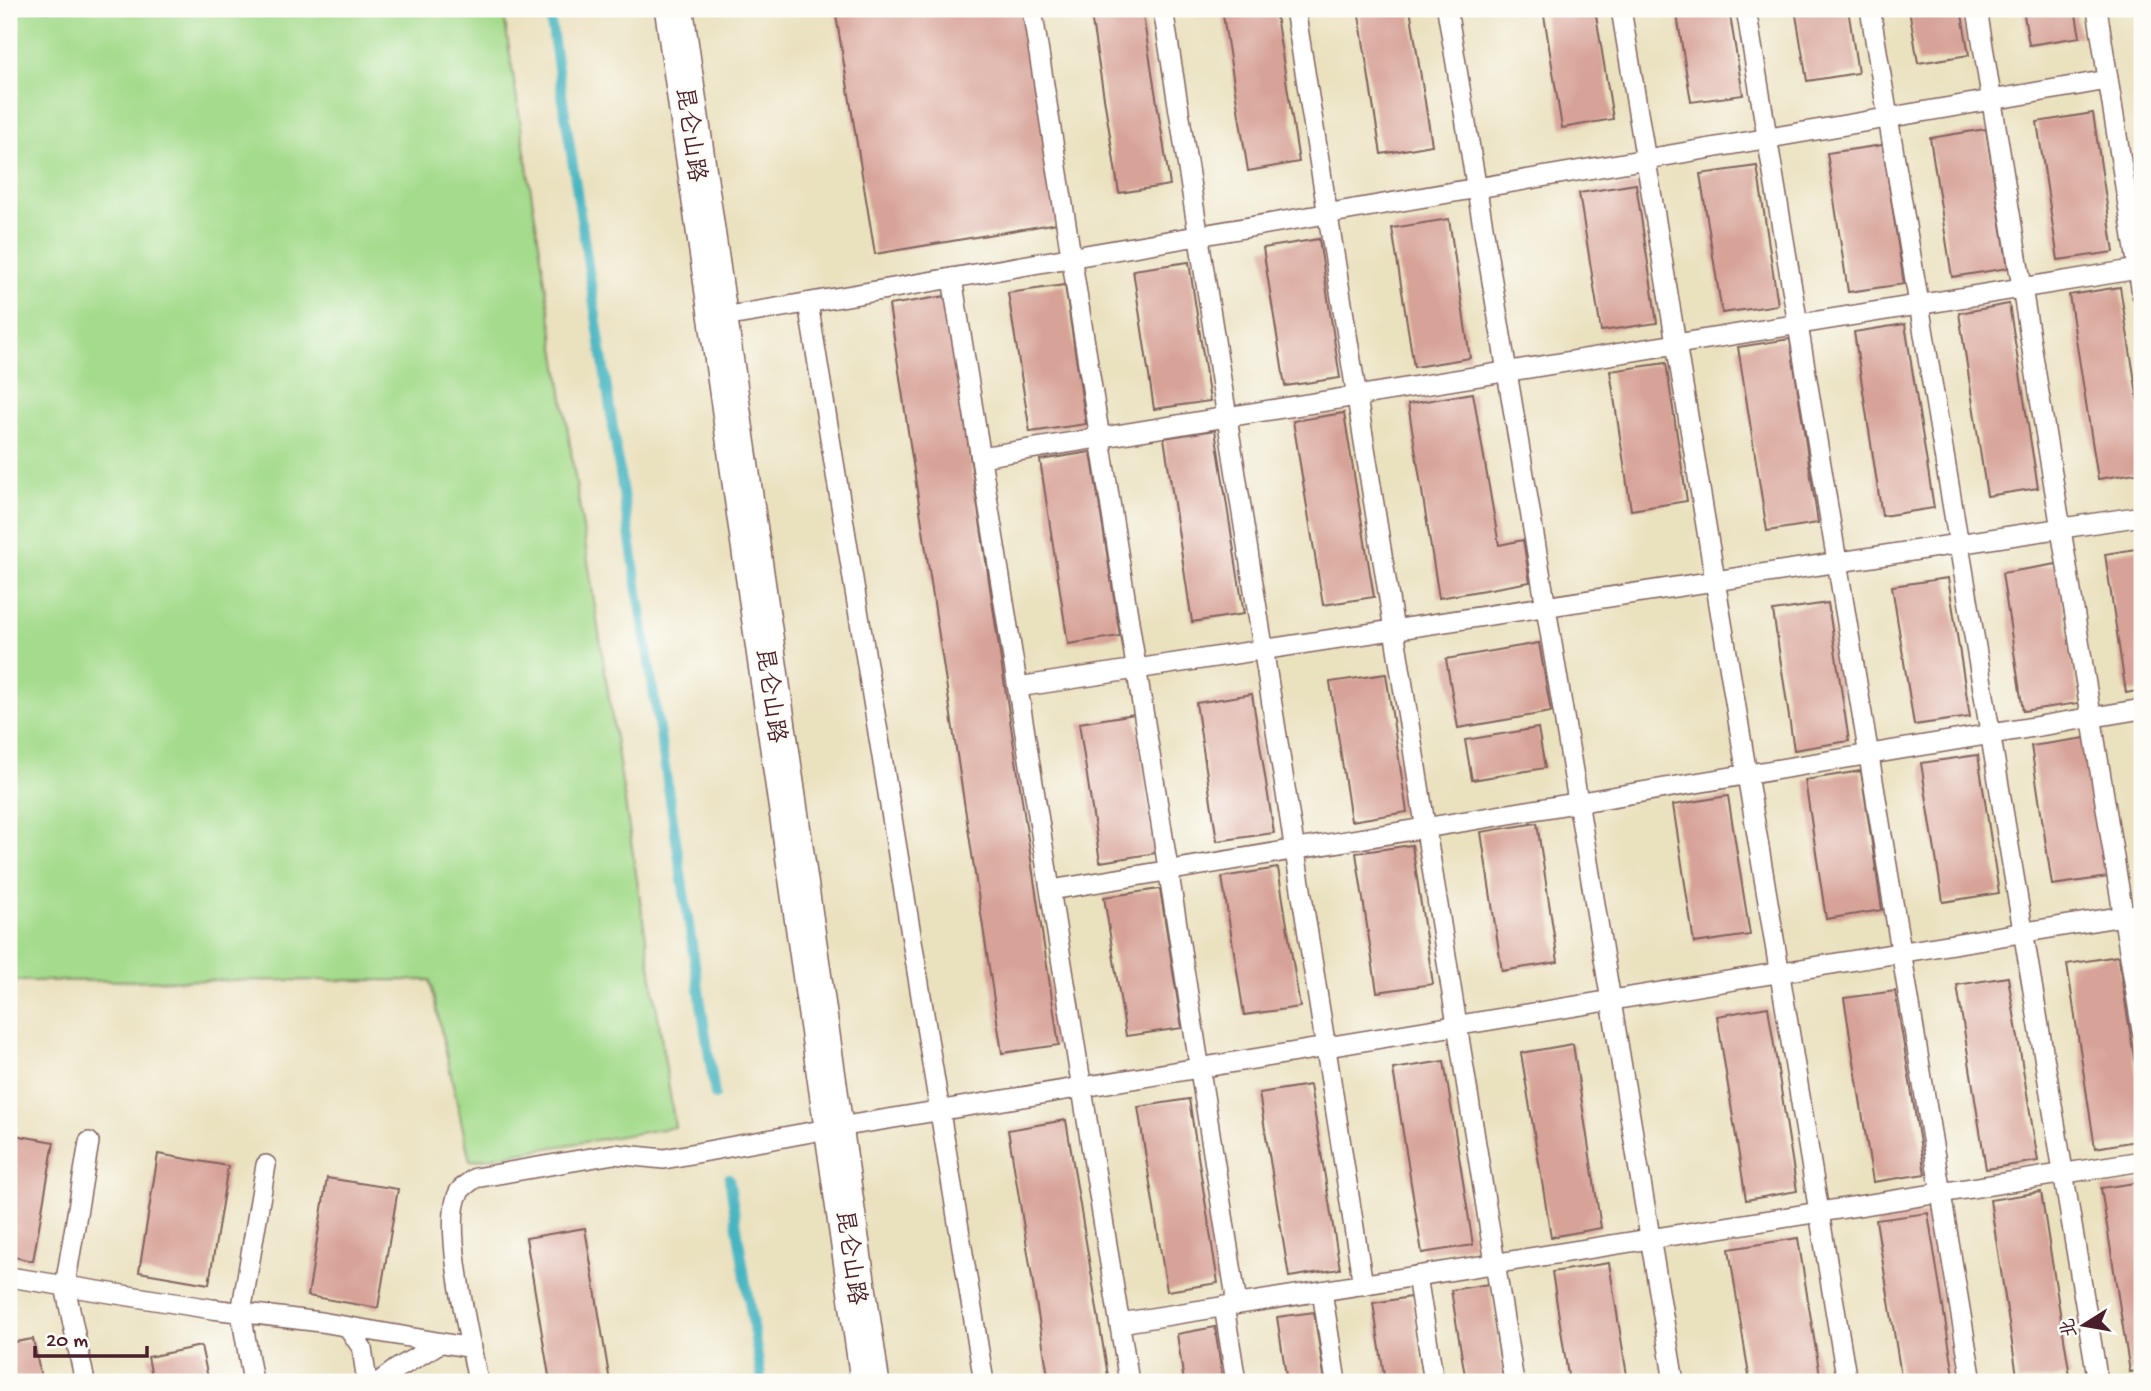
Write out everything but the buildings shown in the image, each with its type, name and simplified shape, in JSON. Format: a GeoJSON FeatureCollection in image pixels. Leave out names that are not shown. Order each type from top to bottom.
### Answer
{"type":"FeatureCollection","features":[{"type":"Feature","properties":{"kind":"street","name":"昆仑山路"},"geometry":{"type":"LineString","coordinates":[[674,9],[870,1382]]}},
{"type":"Feature","properties":{"kind":"lane"},"geometry":{"type":"LineString","coordinates":[[1032,9],[1200,1068],[1230,1305],[1236,1382]]}},
{"type":"Feature","properties":{"kind":"lane"},"geometry":{"type":"LineString","coordinates":[[1163,9],[1363,1285]]}},
{"type":"Feature","properties":{"kind":"lane"},"geometry":{"type":"LineString","coordinates":[[1295,9],[1514,1382]]}},
{"type":"Feature","properties":{"kind":"lane"},"geometry":{"type":"LineString","coordinates":[[1447,9],[1674,1382]]}},
{"type":"Feature","properties":{"kind":"lane"},"geometry":{"type":"LineString","coordinates":[[1621,9],[1847,1382]]}},
{"type":"Feature","properties":{"kind":"lane"},"geometry":{"type":"LineString","coordinates":[[1746,9],[1972,1382]]}},
{"type":"Feature","properties":{"kind":"lane"},"geometry":{"type":"LineString","coordinates":[[1870,9],[2098,1382]]}},
{"type":"Feature","properties":{"kind":"lane"},"geometry":{"type":"LineString","coordinates":[[1977,9],[2091,717],[2133,914],[2142,1031]]}},
{"type":"Feature","properties":{"kind":"lane"},"geometry":{"type":"LineString","coordinates":[[2097,9],[2142,294]]}},
{"type":"Feature","properties":{"kind":"lane"},"geometry":{"type":"LineString","coordinates":[[718,318],[2108,80]]}},
{"type":"Feature","properties":{"kind":"lane"},"geometry":{"type":"LineString","coordinates":[[981,457],[2138,269]]}},
{"type":"Feature","properties":{"kind":"lane"},"geometry":{"type":"LineString","coordinates":[[952,278],[1129,1382]]}},
{"type":"Feature","properties":{"kind":"lane"},"geometry":{"type":"LineString","coordinates":[[808,303],[984,1382]]}},
{"type":"Feature","properties":{"kind":"lane"},"geometry":{"type":"LineString","coordinates":[[1018,687],[2142,516]]}},
{"type":"Feature","properties":{"kind":"lane"},"geometry":{"type":"LineString","coordinates":[[1051,890],[2142,709]]}},
{"type":"Feature","properties":{"kind":"lane"},"geometry":{"type":"LineString","coordinates":[[478,1382],[452,1237],[459,1191],[475,1178],[614,1154],[664,1159],[833,1128],[2133,914]]}},
{"type":"Feature","properties":{"kind":"lane"},"geometry":{"type":"LineString","coordinates":[[85,1382],[65,1286],[89,1142]]}},
{"type":"Feature","properties":{"kind":"lane"},"geometry":{"type":"LineString","coordinates":[[1120,1323],[2142,1161]]}},
{"type":"Feature","properties":{"kind":"lane"},"geometry":{"type":"LineString","coordinates":[[253,1382],[241,1312],[266,1165]]}},
{"type":"Feature","properties":{"kind":"lane"},"geometry":{"type":"LineString","coordinates":[[1417,1276],[1434,1382]]}},
{"type":"Feature","properties":{"kind":"lane"},"geometry":{"type":"LineString","coordinates":[[9,1277],[472,1348]]}},
{"type":"Feature","properties":{"kind":"lane"},"geometry":{"type":"LineString","coordinates":[[1322,1291],[1336,1382]]}},
{"type":"Feature","properties":{"kind":"lane"},"geometry":{"type":"LineString","coordinates":[[348,1327],[362,1348],[367,1382]]}},
{"type":"Feature","properties":{"kind":"lane"},"geometry":{"type":"LineString","coordinates":[[379,1382],[440,1343]]}},
{"type":"Feature","properties":{"kind":"green space"},"geometry":{"type":"Polygon","coordinates":[[[9,9],[503,9],[675,1127],[470,1161],[430,980],[9,981],[9,9]]]}},
{"type":"Feature","properties":{"kind":"waterway"},"geometry":{"type":"LineString","coordinates":[[549,9],[715,1095]]}},
{"type":"Feature","properties":{"kind":"waterway"},"geometry":{"type":"LineString","coordinates":[[729,1178],[762,1382]]}}]}
